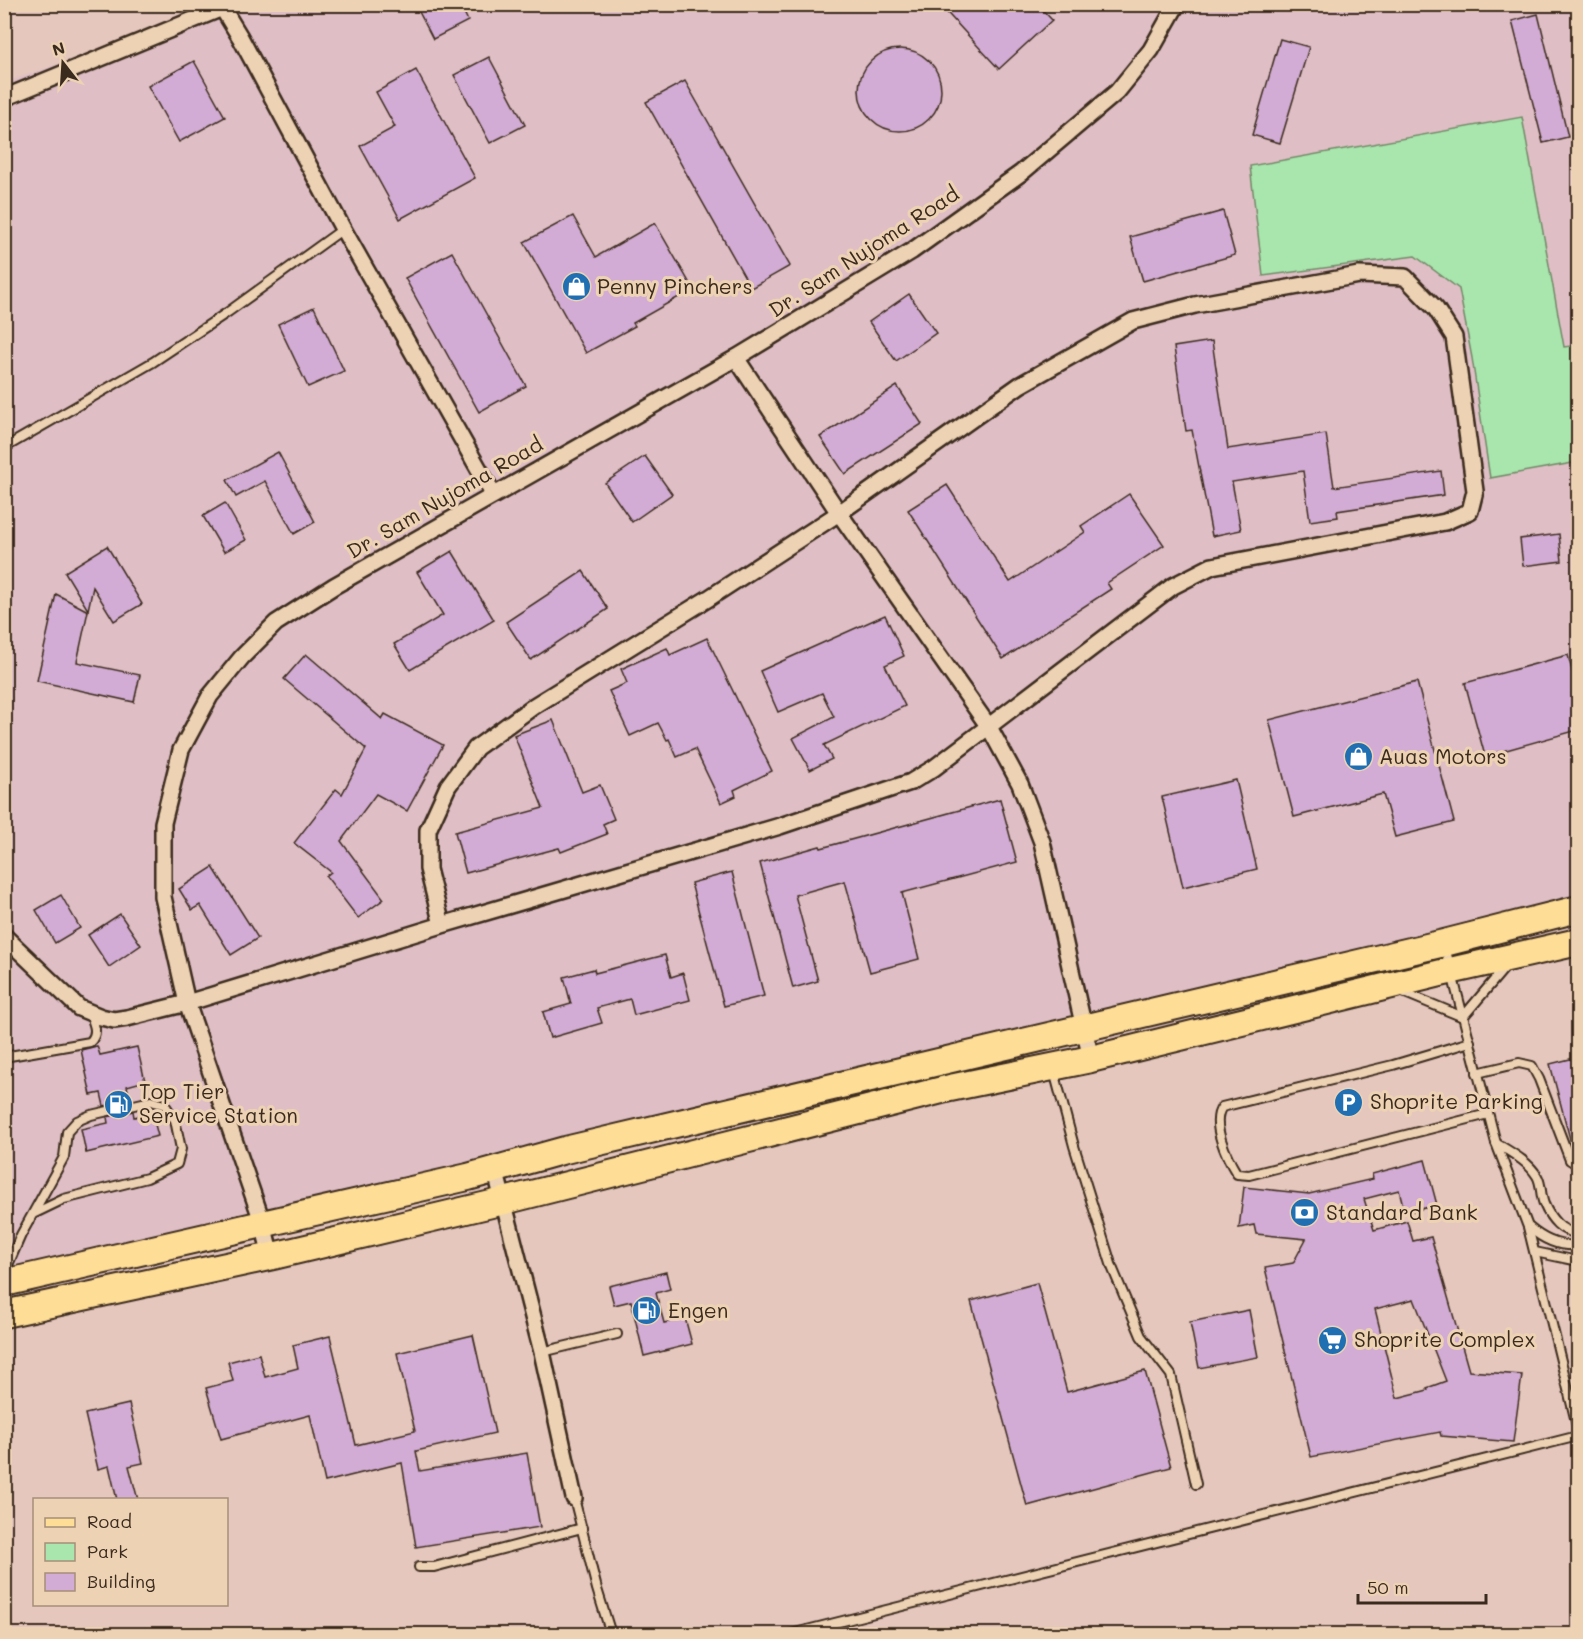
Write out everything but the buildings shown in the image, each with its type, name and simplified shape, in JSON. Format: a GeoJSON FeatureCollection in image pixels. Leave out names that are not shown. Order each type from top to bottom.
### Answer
{"type":"FeatureCollection","features":[{"type":"Feature","properties":{"kind":"main road"},"geometry":{"type":"LineString","coordinates":[[4,1314],[271,1256],[504,1201],[950,1088],[1091,1059],[1451,971],[1578,909]]}},
{"type":"Feature","properties":{"kind":"main road"},"geometry":{"type":"LineString","coordinates":[[4,1283],[263,1224],[565,1150],[1444,943],[1578,942]]}},
{"type":"Feature","properties":{"kind":"street","name":"Dr. Sam Nujoma Road"},"geometry":{"type":"LineString","coordinates":[[271,1256],[263,1224],[187,1003],[163,897],[163,823],[182,750],[210,696],[242,657],[276,623],[334,586],[493,494],[736,358],[912,251],[1021,173],[1117,92],[1151,50],[1177,4]]}},
{"type":"Feature","properties":{"kind":"street"},"geometry":{"type":"LineString","coordinates":[[4,98],[222,6],[343,229],[493,494]]}},
{"type":"Feature","properties":{"kind":"street"},"geometry":{"type":"LineString","coordinates":[[4,936],[79,1008],[90,1014],[114,1020],[187,1003],[442,925],[780,826],[918,779],[1173,586],[1212,566],[1445,522],[1470,511],[1475,491],[1454,337],[1436,309],[1405,277],[1359,275],[1195,305],[1134,321],[1020,385],[839,513],[709,598],[534,706],[476,748],[448,786],[428,830],[428,868],[442,925]]}},
{"type":"Feature","properties":{"kind":"street"},"geometry":{"type":"LineString","coordinates":[[736,358],[839,513],[988,727],[1020,784],[1042,842],[1091,1059]]}},
{"type":"Feature","properties":{"kind":"street"},"geometry":{"type":"LineString","coordinates":[[495,1169],[542,1352],[574,1498]]}},
{"type":"Feature","properties":{"kind":"lane"},"geometry":{"type":"LineString","coordinates":[[4,448],[153,362],[228,312],[343,229]]}},
{"type":"Feature","properties":{"kind":"lane"},"geometry":{"type":"LineString","coordinates":[[1464,1017],[1510,941]]}},
{"type":"Feature","properties":{"kind":"lane"},"geometry":{"type":"LineString","coordinates":[[1444,943],[1496,1143],[1528,1227],[1535,1252],[1578,1430]]}},
{"type":"Feature","properties":{"kind":"lane"},"geometry":{"type":"LineString","coordinates":[[1389,986],[1464,1017]]}},
{"type":"Feature","properties":{"kind":"lane"},"geometry":{"type":"LineString","coordinates":[[4,1057],[90,1042],[96,1031],[90,1014]]}},
{"type":"Feature","properties":{"kind":"lane"},"geometry":{"type":"LineString","coordinates":[[1470,1042],[1393,1065],[1222,1107],[1217,1113],[1217,1123],[1229,1161],[1237,1174],[1249,1175],[1488,1114]]}},
{"type":"Feature","properties":{"kind":"lane"},"geometry":{"type":"LineString","coordinates":[[1477,1072],[1520,1063],[1532,1066],[1570,1160],[1578,1165]]}},
{"type":"Feature","properties":{"kind":"lane"},"geometry":{"type":"LineString","coordinates":[[1053,1067],[1074,1146],[1112,1267],[1141,1336],[1171,1375],[1196,1484]]}},
{"type":"Feature","properties":{"kind":"lane"},"geometry":{"type":"LineString","coordinates":[[4,1274],[21,1235],[64,1157],[67,1132],[77,1121],[90,1115],[152,1101],[165,1105],[175,1120],[181,1149],[177,1164],[147,1178],[64,1199],[33,1214]]}},
{"type":"Feature","properties":{"kind":"lane"},"geometry":{"type":"LineString","coordinates":[[1496,1143],[1517,1156],[1538,1177],[1544,1205],[1560,1228],[1573,1233],[1578,1232]]}},
{"type":"Feature","properties":{"kind":"lane"},"geometry":{"type":"LineString","coordinates":[[1528,1227],[1556,1244],[1578,1245]]}},
{"type":"Feature","properties":{"kind":"lane"},"geometry":{"type":"LineString","coordinates":[[1535,1252],[1578,1259]]}},
{"type":"Feature","properties":{"kind":"lane"},"geometry":{"type":"LineString","coordinates":[[542,1352],[616,1334]]}},
{"type":"Feature","properties":{"kind":"lane"},"geometry":{"type":"LineString","coordinates":[[790,1635],[1578,1436]]}},
{"type":"Feature","properties":{"kind":"lane"},"geometry":{"type":"LineString","coordinates":[[574,1498],[611,1635]]}},
{"type":"Feature","properties":{"kind":"lane"},"geometry":{"type":"LineString","coordinates":[[419,1567],[434,1567],[582,1528]]}},
{"type":"Feature","properties":{"kind":"shaded area"},"geometry":{"type":"Polygon","coordinates":[[[220,5],[1578,5],[1578,911],[5,1283],[4,83],[221,8],[220,5]]]}},
{"type":"Feature","properties":{"kind":"green space"},"geometry":{"type":"Polygon","coordinates":[[[1522,117],[1564,347],[1578,345],[1578,462],[1490,478],[1459,289],[1415,256],[1263,276],[1250,166],[1522,117]]]}},
{"type":"Feature","properties":{"kind":"place","name":"Penny Pinchers"},"geometry":{"type":"Point","coordinates":[576,287]}},
{"type":"Feature","properties":{"kind":"place","name":"Auas Motors"},"geometry":{"type":"Point","coordinates":[1358,757]}},
{"type":"Feature","properties":{"kind":"place","name":"Shoprite Parking"},"geometry":{"type":"Point","coordinates":[1349,1102]}},
{"type":"Feature","properties":{"kind":"place","name":"Top Tier Service Station"},"geometry":{"type":"Point","coordinates":[118,1104]}},
{"type":"Feature","properties":{"kind":"place","name":"Standard Bank"},"geometry":{"type":"Point","coordinates":[1305,1213]}},
{"type":"Feature","properties":{"kind":"place","name":"Engen"},"geometry":{"type":"Point","coordinates":[647,1311]}},
{"type":"Feature","properties":{"kind":"place","name":"Shoprite Complex"},"geometry":{"type":"Point","coordinates":[1333,1340]}}]}
